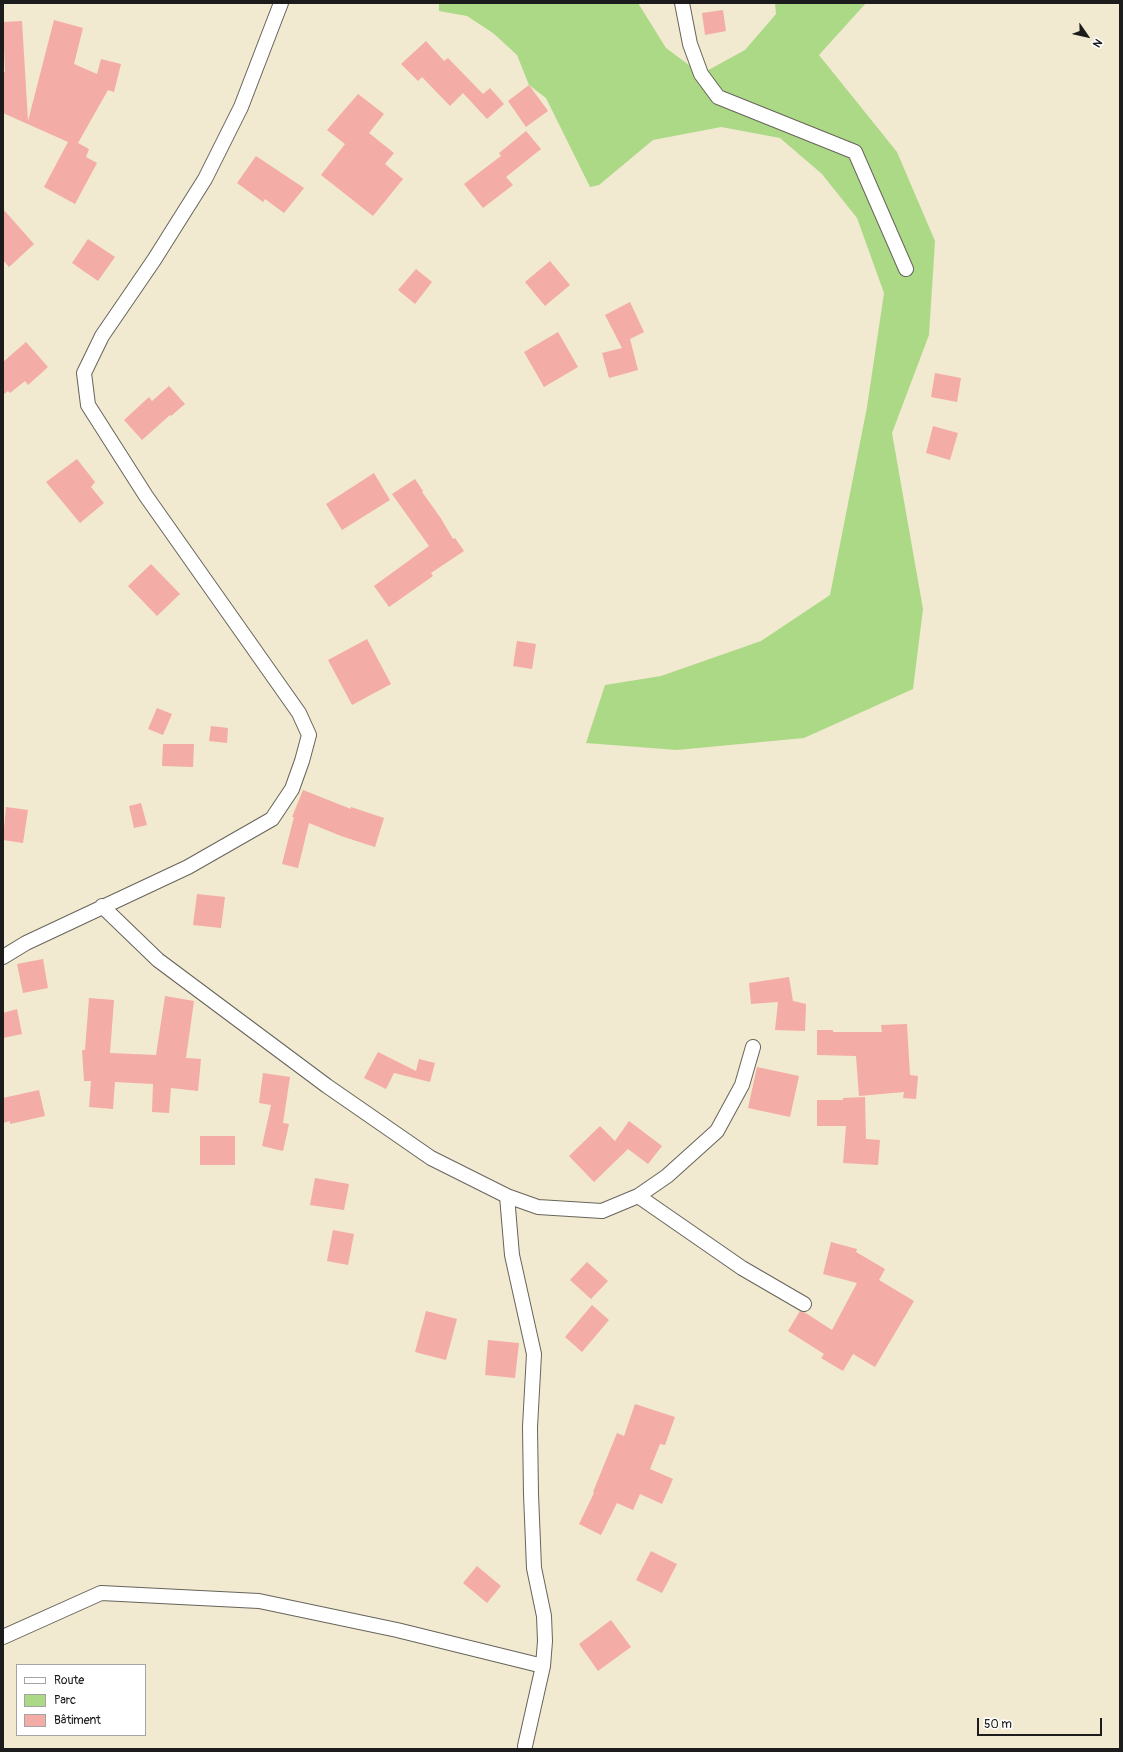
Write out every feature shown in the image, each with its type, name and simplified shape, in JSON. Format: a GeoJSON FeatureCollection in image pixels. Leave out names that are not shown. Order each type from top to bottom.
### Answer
{"type":"FeatureCollection","features":[{"type":"Feature","properties":{"kind":"street"},"geometry":{"type":"LineString","coordinates":[[3,957],[26,943],[102,906],[188,867],[272,819],[292,789],[302,761],[309,735],[299,713],[146,496],[88,405],[84,373],[102,336],[154,260],[204,179],[241,107],[281,3]]}},
{"type":"Feature","properties":{"kind":"street"},"geometry":{"type":"LineString","coordinates":[[682,3],[690,44],[701,74],[718,97],[855,152],[906,269]]}},
{"type":"Feature","properties":{"kind":"street"},"geometry":{"type":"LineString","coordinates":[[102,906],[158,960],[327,1086],[431,1158],[507,1196],[538,1207],[602,1211],[638,1196],[667,1176],[717,1131],[742,1085],[753,1047]]}},
{"type":"Feature","properties":{"kind":"street"},"geometry":{"type":"LineString","coordinates":[[507,1196],[512,1255],[534,1354],[530,1427],[530,1494],[534,1568],[544,1616],[545,1641],[543,1666],[525,1746]]}},
{"type":"Feature","properties":{"kind":"street"},"geometry":{"type":"LineString","coordinates":[[638,1196],[742,1268],[804,1304]]}},
{"type":"Feature","properties":{"kind":"street"},"geometry":{"type":"LineString","coordinates":[[3,1637],[101,1593],[259,1602],[374,1626],[543,1666]]}},
{"type":"Feature","properties":{"kind":"green space"},"geometry":{"type":"Polygon","coordinates":[[[439,3],[638,3],[666,48],[701,74],[745,50],[776,14],[775,3],[866,3],[819,55],[897,152],[935,241],[929,335],[892,433],[923,609],[913,689],[804,738],[677,750],[586,743],[605,685],[661,676],[761,641],[830,595],[867,407],[884,293],[857,218],[822,174],[780,138],[721,127],[653,140],[599,185],[590,187],[546,98],[529,85],[517,55],[493,33],[467,16],[439,11],[439,3]]]}},
{"type":"Feature","properties":{"kind":"building"},"geometry":{"type":"Polygon","coordinates":[[[723,10],[726,31],[705,35],[702,13],[723,10]]]}},
{"type":"Feature","properties":{"kind":"building"},"geometry":{"type":"Polygon","coordinates":[[[54,20],[83,28],[74,64],[97,74],[101,59],[121,64],[114,92],[108,90],[78,143],[89,149],[86,157],[97,163],[75,204],[44,187],[68,142],[3,113],[3,72],[5,72],[3,22],[22,21],[28,121],[54,20]]]}},
{"type":"Feature","properties":{"kind":"building"},"geometry":{"type":"Polygon","coordinates":[[[426,41],[444,61],[448,58],[483,94],[490,88],[504,104],[487,119],[463,93],[450,106],[422,77],[418,81],[401,64],[426,41]]]}},
{"type":"Feature","properties":{"kind":"building"},"geometry":{"type":"Polygon","coordinates":[[[529,85],[548,111],[526,127],[508,101],[529,85]]]}},
{"type":"Feature","properties":{"kind":"building"},"geometry":{"type":"Polygon","coordinates":[[[358,94],[384,114],[369,133],[394,153],[385,164],[403,179],[373,216],[321,175],[345,144],[327,130],[358,94]]]}},
{"type":"Feature","properties":{"kind":"building"},"geometry":{"type":"Polygon","coordinates":[[[526,131],[541,149],[506,177],[513,185],[483,208],[464,184],[501,156],[499,153],[526,131]]]}},
{"type":"Feature","properties":{"kind":"building"},"geometry":{"type":"Polygon","coordinates":[[[256,156],[304,188],[284,213],[265,199],[263,202],[237,183],[256,156]]]}},
{"type":"Feature","properties":{"kind":"building"},"geometry":{"type":"Polygon","coordinates":[[[3,209],[34,244],[9,267],[3,260],[3,209]]]}},
{"type":"Feature","properties":{"kind":"building"},"geometry":{"type":"Polygon","coordinates":[[[88,239],[115,257],[98,281],[72,263],[88,239]]]}},
{"type":"Feature","properties":{"kind":"building"},"geometry":{"type":"Polygon","coordinates":[[[550,261],[570,285],[545,306],[525,282],[550,261]]]}},
{"type":"Feature","properties":{"kind":"building"},"geometry":{"type":"Polygon","coordinates":[[[416,269],[432,282],[415,304],[398,290],[416,269]]]}},
{"type":"Feature","properties":{"kind":"building"},"geometry":{"type":"Polygon","coordinates":[[[630,302],[644,332],[630,339],[638,370],[609,378],[602,353],[622,348],[605,315],[630,302]]]}},
{"type":"Feature","properties":{"kind":"building"},"geometry":{"type":"Polygon","coordinates":[[[558,332],[578,367],[544,387],[524,352],[558,332]]]}},
{"type":"Feature","properties":{"kind":"building"},"geometry":{"type":"Polygon","coordinates":[[[26,342],[48,367],[28,385],[25,381],[10,393],[8,391],[3,395],[3,362],[26,342]]]}},
{"type":"Feature","properties":{"kind":"building"},"geometry":{"type":"Polygon","coordinates":[[[935,373],[961,378],[957,402],[931,397],[935,373]]]}},
{"type":"Feature","properties":{"kind":"building"},"geometry":{"type":"Polygon","coordinates":[[[169,386],[185,404],[142,440],[124,420],[149,397],[152,401],[169,386]]]}},
{"type":"Feature","properties":{"kind":"building"},"geometry":{"type":"Polygon","coordinates":[[[933,426],[958,433],[950,460],[926,453],[933,426]]]}},
{"type":"Feature","properties":{"kind":"building"},"geometry":{"type":"Polygon","coordinates":[[[77,459],[95,482],[91,487],[104,503],[80,523],[46,482],[77,459]]]}},
{"type":"Feature","properties":{"kind":"building"},"geometry":{"type":"Polygon","coordinates":[[[374,473],[390,500],[342,530],[326,504],[374,473]]]}},
{"type":"Feature","properties":{"kind":"building"},"geometry":{"type":"Polygon","coordinates":[[[415,479],[453,539],[455,538],[464,551],[431,573],[433,576],[389,607],[374,586],[429,546],[392,494],[415,479]]]}},
{"type":"Feature","properties":{"kind":"building"},"geometry":{"type":"Polygon","coordinates":[[[151,564],[180,594],[157,616],[128,586],[151,564]]]}},
{"type":"Feature","properties":{"kind":"building"},"geometry":{"type":"Polygon","coordinates":[[[367,639],[391,684],[352,705],[328,660],[367,639]]]}},
{"type":"Feature","properties":{"kind":"building"},"geometry":{"type":"Polygon","coordinates":[[[517,641],[536,644],[532,669],[513,666],[517,641]]]}},
{"type":"Feature","properties":{"kind":"building"},"geometry":{"type":"Polygon","coordinates":[[[157,708],[172,714],[163,735],[148,729],[157,708]]]}},
{"type":"Feature","properties":{"kind":"building"},"geometry":{"type":"Polygon","coordinates":[[[211,726],[228,728],[227,743],[209,741],[211,726]]]}},
{"type":"Feature","properties":{"kind":"building"},"geometry":{"type":"Polygon","coordinates":[[[163,744],[194,744],[193,767],[162,766],[163,744]]]}},
{"type":"Feature","properties":{"kind":"building"},"geometry":{"type":"Polygon","coordinates":[[[303,790],[351,809],[351,807],[384,818],[375,847],[341,836],[309,823],[298,868],[282,864],[294,817],[292,817],[303,790]]]}},
{"type":"Feature","properties":{"kind":"building"},"geometry":{"type":"Polygon","coordinates":[[[141,803],[147,825],[134,828],[129,806],[141,803]]]}},
{"type":"Feature","properties":{"kind":"building"},"geometry":{"type":"Polygon","coordinates":[[[6,807],[28,810],[23,843],[3,840],[6,807]]]}},
{"type":"Feature","properties":{"kind":"building"},"geometry":{"type":"Polygon","coordinates":[[[197,894],[225,897],[221,928],[193,925],[197,894]]]}},
{"type":"Feature","properties":{"kind":"building"},"geometry":{"type":"Polygon","coordinates":[[[43,959],[48,988],[23,993],[17,964],[43,959]]]}},
{"type":"Feature","properties":{"kind":"building"},"geometry":{"type":"Polygon","coordinates":[[[789,977],[793,1001],[806,1004],[805,1031],[775,1030],[778,1002],[751,1004],[749,983],[789,977]]]}},
{"type":"Feature","properties":{"kind":"building"},"geometry":{"type":"Polygon","coordinates":[[[165,996],[194,1001],[186,1058],[201,1059],[198,1091],[171,1088],[169,1113],[152,1112],[153,1084],[115,1082],[113,1109],[89,1107],[91,1081],[84,1081],[82,1050],[85,1050],[89,998],[114,1000],[110,1053],[156,1055],[165,996]]]}},
{"type":"Feature","properties":{"kind":"building"},"geometry":{"type":"Polygon","coordinates":[[[17,1009],[22,1034],[3,1038],[3,1013],[17,1009]]]}},
{"type":"Feature","properties":{"kind":"building"},"geometry":{"type":"Polygon","coordinates":[[[907,1024],[910,1075],[918,1076],[916,1099],[903,1098],[904,1092],[859,1096],[856,1056],[817,1055],[817,1030],[833,1030],[833,1032],[882,1032],[881,1025],[907,1024]]]}},
{"type":"Feature","properties":{"kind":"building"},"geometry":{"type":"Polygon","coordinates":[[[378,1052],[416,1071],[419,1059],[435,1063],[430,1082],[394,1073],[386,1089],[364,1078],[378,1052]]]}},
{"type":"Feature","properties":{"kind":"building"},"geometry":{"type":"Polygon","coordinates":[[[757,1067],[799,1076],[790,1117],[748,1108],[757,1067]]]}},
{"type":"Feature","properties":{"kind":"building"},"geometry":{"type":"Polygon","coordinates":[[[263,1073],[290,1077],[283,1123],[289,1124],[283,1151],[262,1146],[271,1105],[259,1103],[263,1073]]]}},
{"type":"Feature","properties":{"kind":"building"},"geometry":{"type":"Polygon","coordinates":[[[39,1090],[45,1116],[10,1124],[10,1121],[3,1123],[3,1098],[39,1090]]]}},
{"type":"Feature","properties":{"kind":"building"},"geometry":{"type":"Polygon","coordinates":[[[865,1097],[866,1139],[880,1140],[878,1165],[843,1163],[846,1126],[817,1126],[817,1100],[843,1100],[843,1098],[865,1097]]]}},
{"type":"Feature","properties":{"kind":"building"},"geometry":{"type":"Polygon","coordinates":[[[629,1121],[662,1146],[648,1164],[628,1149],[594,1182],[569,1156],[600,1126],[615,1141],[629,1121]]]}},
{"type":"Feature","properties":{"kind":"building"},"geometry":{"type":"Polygon","coordinates":[[[200,1136],[235,1136],[235,1165],[200,1165],[200,1136]]]}},
{"type":"Feature","properties":{"kind":"building"},"geometry":{"type":"Polygon","coordinates":[[[315,1178],[349,1184],[344,1210],[310,1205],[315,1178]]]}},
{"type":"Feature","properties":{"kind":"building"},"geometry":{"type":"Polygon","coordinates":[[[333,1230],[354,1234],[348,1265],[327,1261],[333,1230]]]}},
{"type":"Feature","properties":{"kind":"building"},"geometry":{"type":"Polygon","coordinates":[[[831,1242],[857,1249],[856,1252],[885,1269],[879,1280],[914,1301],[875,1367],[853,1354],[843,1371],[821,1358],[824,1354],[788,1331],[800,1311],[832,1330],[857,1283],[823,1274],[831,1242]]]}},
{"type":"Feature","properties":{"kind":"building"},"geometry":{"type":"Polygon","coordinates":[[[587,1262],[608,1281],[591,1299],[570,1280],[587,1262]]]}},
{"type":"Feature","properties":{"kind":"building"},"geometry":{"type":"Polygon","coordinates":[[[592,1305],[609,1320],[582,1352],[565,1337],[592,1305]]]}},
{"type":"Feature","properties":{"kind":"building"},"geometry":{"type":"Polygon","coordinates":[[[426,1311],[457,1319],[446,1360],[415,1352],[426,1311]]]}},
{"type":"Feature","properties":{"kind":"building"},"geometry":{"type":"Polygon","coordinates":[[[488,1340],[519,1343],[515,1378],[485,1375],[488,1340]]]}},
{"type":"Feature","properties":{"kind":"building"},"geometry":{"type":"Polygon","coordinates":[[[635,1404],[675,1417],[665,1445],[660,1444],[650,1469],[673,1479],[662,1504],[640,1494],[633,1510],[617,1503],[601,1535],[579,1524],[594,1493],[593,1492],[617,1433],[624,1436],[635,1404]]]}},
{"type":"Feature","properties":{"kind":"building"},"geometry":{"type":"Polygon","coordinates":[[[651,1551],[677,1564],[662,1593],[636,1580],[651,1551]]]}},
{"type":"Feature","properties":{"kind":"building"},"geometry":{"type":"Polygon","coordinates":[[[477,1566],[501,1586],[487,1603],[463,1583],[477,1566]]]}},
{"type":"Feature","properties":{"kind":"building"},"geometry":{"type":"Polygon","coordinates":[[[611,1620],[631,1647],[598,1671],[579,1644],[611,1620]]]}}]}
